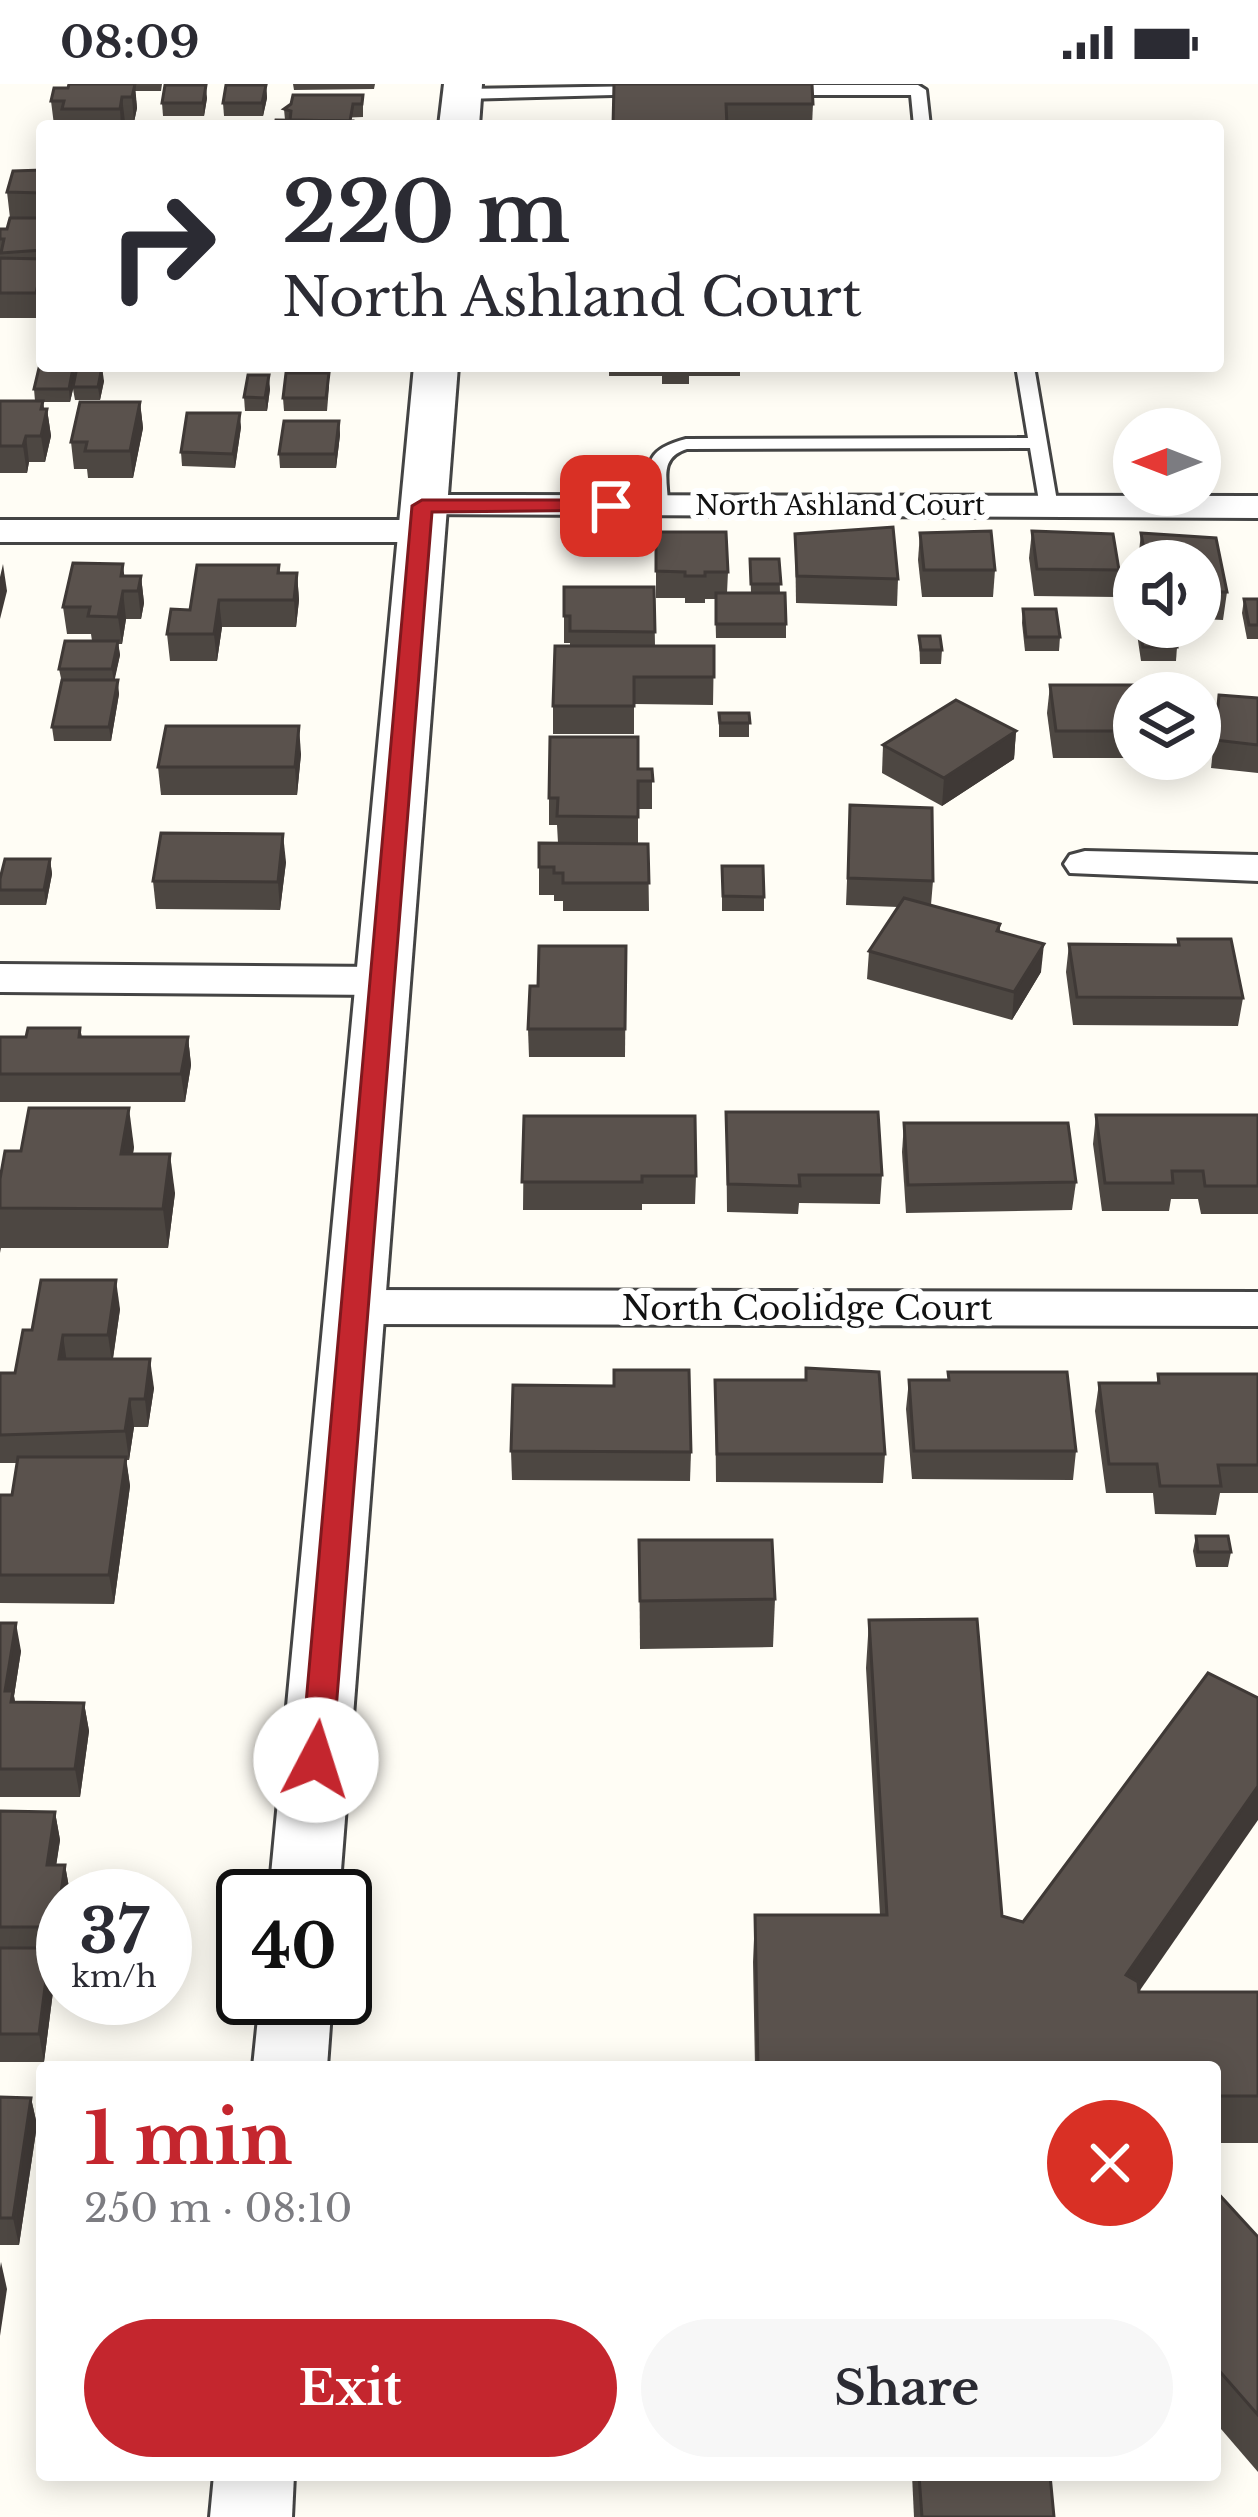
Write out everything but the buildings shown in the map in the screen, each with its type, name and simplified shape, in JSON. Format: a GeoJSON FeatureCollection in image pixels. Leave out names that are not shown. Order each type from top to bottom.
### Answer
{"type":"FeatureCollection","features":[{"type":"Feature","properties":{"kind":"street"},"geometry":{"type":"LineString","coordinates":[[306,1869],[435,372]]}},
{"type":"Feature","properties":{"kind":"street","name":"North Ashland Court"},"geometry":{"type":"LineString","coordinates":[[0,531],[658,506],[1258,507]]}},
{"type":"Feature","properties":{"kind":"street"},"geometry":{"type":"LineString","coordinates":[[1085,864],[1258,868]]}},
{"type":"Feature","properties":{"kind":"street"},"geometry":{"type":"LineString","coordinates":[[0,978],[382,981]]}},
{"type":"Feature","properties":{"kind":"street","name":"North Coolidge Court"},"geometry":{"type":"LineString","coordinates":[[356,1307],[1258,1309]]}},
{"type":"Feature","properties":{"kind":"street"},"geometry":{"type":"LineString","coordinates":[[291,2061],[294,2025]]}},
{"type":"Feature","properties":{"kind":"street"},"geometry":{"type":"LineString","coordinates":[[250,2517],[253,2481]]}},
{"type":"Feature","properties":{"kind":"lane"},"geometry":{"type":"LineString","coordinates":[[763,90],[918,89],[921,120]]}},
{"type":"Feature","properties":{"kind":"lane"},"geometry":{"type":"LineString","coordinates":[[462,101],[674,90]]}},
{"type":"Feature","properties":{"kind":"lane"},"geometry":{"type":"LineString","coordinates":[[1026,372],[1048,507]]}},
{"type":"Feature","properties":{"kind":"lane"},"geometry":{"type":"LineString","coordinates":[[658,506],[658,460],[667,450],[686,444],[1035,442]]}},
{"type":"Feature","properties":{"kind":"route"},"geometry":{"type":"LineString","coordinates":[[316,1760],[422,506],[611,506]]}}]}
